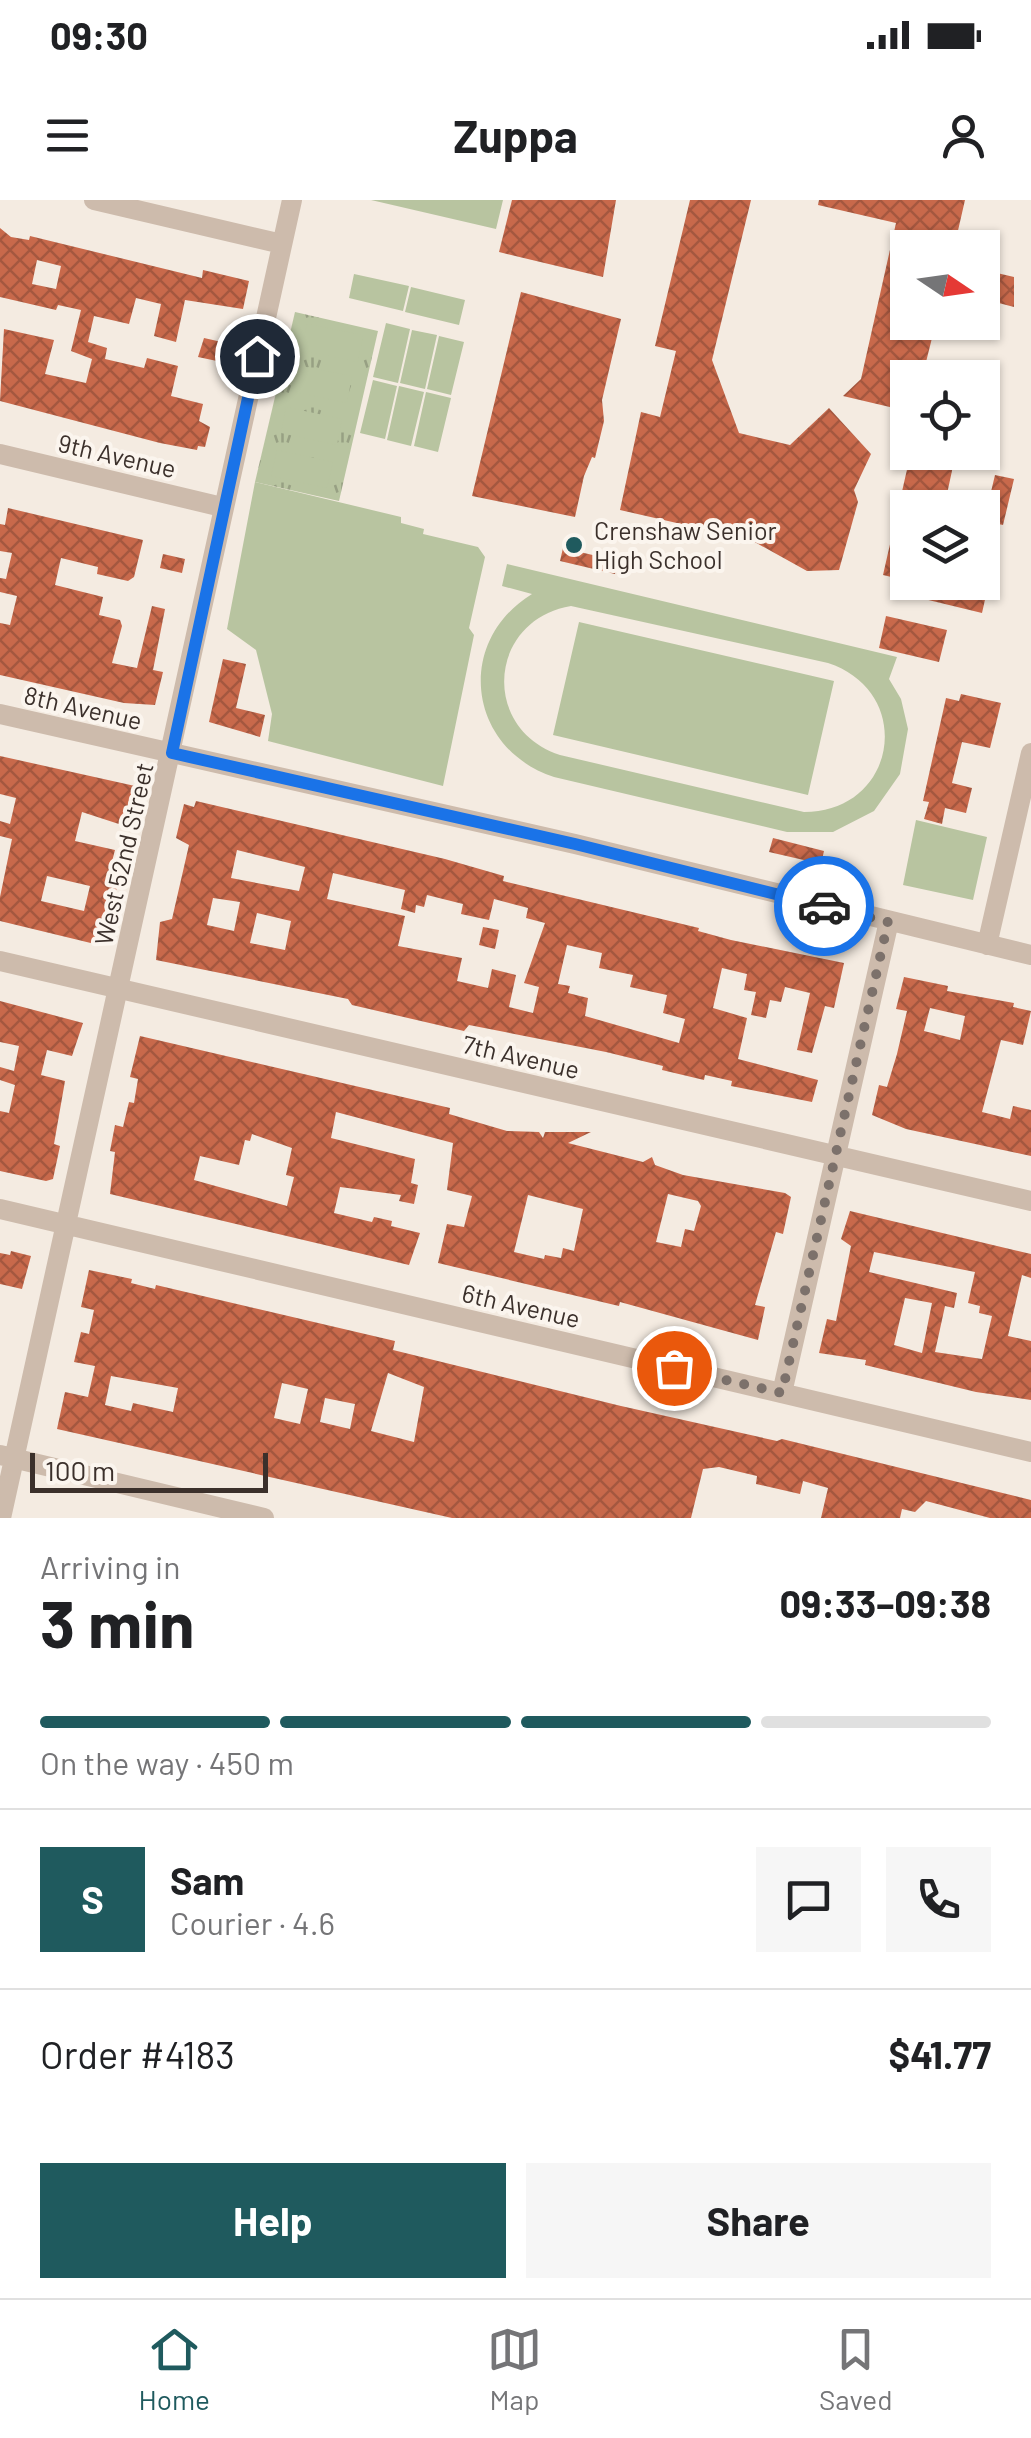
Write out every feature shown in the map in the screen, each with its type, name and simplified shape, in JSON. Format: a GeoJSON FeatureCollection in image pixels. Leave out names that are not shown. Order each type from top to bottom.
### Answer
{"type":"FeatureCollection","features":[{"type":"Feature","properties":{"kind":"street"},"geometry":{"type":"LineString","coordinates":[[94,200],[282,244]]}},
{"type":"Feature","properties":{"kind":"street","name":"West 52nd Street"},"geometry":{"type":"LineString","coordinates":[[0,1518],[7,1457],[65,1225],[292,200]]}},
{"type":"Feature","properties":{"kind":"street","name":"9th Avenue"},"geometry":{"type":"LineString","coordinates":[[0,454],[222,507]]}},
{"type":"Feature","properties":{"kind":"street","name":"8th Avenue"},"geometry":{"type":"LineString","coordinates":[[0,714],[557,840],[1031,955]]}},
{"type":"Feature","properties":{"kind":"street"},"geometry":{"type":"LineString","coordinates":[[987,944],[1031,753]]}},
{"type":"Feature","properties":{"kind":"street"},"geometry":{"type":"LineString","coordinates":[[782,1393],[888,922]]}},
{"type":"Feature","properties":{"kind":"street","name":"7th Avenue"},"geometry":{"type":"LineString","coordinates":[[0,962],[1031,1202]]}},
{"type":"Feature","properties":{"kind":"street","name":"6th Avenue"},"geometry":{"type":"LineString","coordinates":[[0,1209],[1031,1452]]}},
{"type":"Feature","properties":{"kind":"street"},"geometry":{"type":"LineString","coordinates":[[7,1457],[264,1518]]}},
{"type":"Feature","properties":{"kind":"green space"},"geometry":{"type":"Polygon","coordinates":[[[371,200],[503,200],[496,229],[371,200]]]}},
{"type":"Feature","properties":{"kind":"green space"},"geometry":{"type":"Polygon","coordinates":[[[354,274],[409,286],[403,311],[349,298],[354,274]]]}},
{"type":"Feature","properties":{"kind":"green space"},"geometry":{"type":"Polygon","coordinates":[[[411,287],[465,300],[459,325],[405,312],[411,287]]]}},
{"type":"Feature","properties":{"kind":"green space"},"geometry":{"type":"Polygon","coordinates":[[[295,312],[378,331],[339,501],[255,482],[295,312]]]}},
{"type":"Feature","properties":{"kind":"green space"},"geometry":{"type":"Polygon","coordinates":[[[386,323],[410,329],[398,383],[373,377],[386,323]]]}},
{"type":"Feature","properties":{"kind":"green space"},"geometry":{"type":"Polygon","coordinates":[[[307,324],[363,335],[358,362],[301,350],[307,324]]]}},
{"type":"Feature","properties":{"kind":"green space"},"geometry":{"type":"Polygon","coordinates":[[[412,330],[437,335],[425,389],[400,383],[412,330]]]}},
{"type":"Feature","properties":{"kind":"green space"},"geometry":{"type":"Polygon","coordinates":[[[439,336],[464,342],[451,395],[427,389],[439,336]]]}},
{"type":"Feature","properties":{"kind":"green space"},"geometry":{"type":"Polygon","coordinates":[[[296,365],[352,376],[347,403],[291,391],[296,365]]]}},
{"type":"Feature","properties":{"kind":"green space"},"geometry":{"type":"Polygon","coordinates":[[[373,380],[397,386],[385,439],[360,433],[373,380]]]}},
{"type":"Feature","properties":{"kind":"green space"},"geometry":{"type":"Polygon","coordinates":[[[399,386],[424,392],[411,446],[387,440],[399,386]]]}},
{"type":"Feature","properties":{"kind":"green space"},"geometry":{"type":"Polygon","coordinates":[[[426,392],[451,398],[438,452],[414,446],[426,392]]]}},
{"type":"Feature","properties":{"kind":"green space"},"geometry":{"type":"Polygon","coordinates":[[[286,407],[342,419],[337,445],[281,433],[286,407]]]}},
{"type":"Feature","properties":{"kind":"green space"},"geometry":{"type":"Polygon","coordinates":[[[277,450],[333,462],[327,488],[271,476],[277,450]]]}},
{"type":"Feature","properties":{"kind":"green space"},"geometry":{"type":"Polygon","coordinates":[[[255,482],[401,517],[401,523],[424,529],[423,534],[478,547],[485,557],[469,628],[474,635],[443,786],[268,741],[272,714],[256,650],[227,629],[255,482]]]}},
{"type":"Feature","properties":{"kind":"green space"},"geometry":{"type":"Polygon","coordinates":[[[507,564],[897,657],[889,679],[901,699],[908,729],[900,774],[874,811],[833,832],[787,832],[554,777],[525,763],[503,743],[489,719],[482,693],[482,666],[490,639],[507,614],[532,594],[502,586],[507,564]],[[571,606],[543,615],[523,632],[510,652],[504,676],[506,700],[516,723],[534,742],[560,755],[804,812],[835,807],[859,793],[876,773],[884,748],[884,723],[874,699],[856,678],[828,663],[571,606]]]}},
{"type":"Feature","properties":{"kind":"green space"},"geometry":{"type":"Polygon","coordinates":[[[579,622],[834,681],[808,795],[553,735],[579,622]]]}},
{"type":"Feature","properties":{"kind":"green space"},"geometry":{"type":"Polygon","coordinates":[[[916,820],[987,837],[973,900],[903,885],[916,820]]]}},
{"type":"Feature","properties":{"kind":"building"},"geometry":{"type":"Polygon","coordinates":[[[512,200],[616,200],[603,277],[499,252],[512,200]]]}},
{"type":"Feature","properties":{"kind":"building"},"geometry":{"type":"Polygon","coordinates":[[[690,200],[751,200],[712,360],[739,433],[790,445],[829,408],[871,454],[854,490],[858,502],[839,570],[807,571],[751,540],[620,510],[641,412],[660,417],[676,351],[655,346],[690,200]]]}},
{"type":"Feature","properties":{"kind":"building"},"geometry":{"type":"Polygon","coordinates":[[[819,200],[965,200],[958,230],[894,230],[896,223],[818,205],[819,200]]]}},
{"type":"Feature","properties":{"kind":"building"},"geometry":{"type":"Polygon","coordinates":[[[0,228],[11,237],[29,240],[30,236],[202,278],[203,270],[249,281],[243,309],[185,300],[176,342],[154,336],[161,304],[136,298],[129,324],[94,316],[88,342],[107,348],[105,359],[144,368],[147,358],[178,366],[171,396],[203,404],[199,421],[210,427],[205,447],[198,446],[197,450],[160,443],[0,401],[4,329],[54,340],[45,374],[86,383],[92,359],[71,351],[81,310],[58,305],[56,310],[0,297],[0,228]],[[37,260],[32,284],[56,289],[61,266],[37,260]]]}},
{"type":"Feature","properties":{"kind":"building"},"geometry":{"type":"Polygon","coordinates":[[[890,250],[890,340],[932,340],[926,360],[890,360],[890,407],[843,396],[861,379],[890,250]]]}},
{"type":"Feature","properties":{"kind":"building"},"geometry":{"type":"Polygon","coordinates":[[[1000,274],[1014,277],[1014,307],[1000,303],[1000,274]]]}},
{"type":"Feature","properties":{"kind":"building"},"geometry":{"type":"Polygon","coordinates":[[[521,292],[621,319],[602,400],[604,421],[595,458],[592,457],[584,476],[575,517],[472,496],[521,292]]]}},
{"type":"Feature","properties":{"kind":"building"},"geometry":{"type":"Polygon","coordinates":[[[204,338],[235,345],[231,364],[198,357],[204,338]]]}},
{"type":"Feature","properties":{"kind":"building"},"geometry":{"type":"Polygon","coordinates":[[[907,470],[952,470],[948,490],[902,490],[907,470]]]}},
{"type":"Feature","properties":{"kind":"building"},"geometry":{"type":"Polygon","coordinates":[[[995,475],[1014,479],[1003,525],[1000,490],[991,490],[995,475]]]}},
{"type":"Feature","properties":{"kind":"building"},"geometry":{"type":"Polygon","coordinates":[[[8,508],[143,540],[134,577],[128,581],[97,574],[98,567],[61,558],[55,585],[103,597],[99,615],[120,620],[122,626],[112,663],[137,668],[152,606],[165,609],[153,670],[163,672],[155,705],[124,703],[0,675],[0,623],[10,625],[17,596],[0,592],[0,578],[6,579],[12,553],[0,551],[0,524],[5,525],[8,508]]]}},
{"type":"Feature","properties":{"kind":"building"},"geometry":{"type":"Polygon","coordinates":[[[890,544],[890,577],[883,575],[890,544]]]}},
{"type":"Feature","properties":{"kind":"building"},"geometry":{"type":"Polygon","coordinates":[[[563,548],[618,561],[615,574],[560,561],[563,548]]]}},
{"type":"Feature","properties":{"kind":"building"},"geometry":{"type":"Polygon","coordinates":[[[163,554],[185,559],[182,573],[160,568],[163,554]]]}},
{"type":"Feature","properties":{"kind":"building"},"geometry":{"type":"Polygon","coordinates":[[[928,600],[985,600],[982,613],[928,600]]]}},
{"type":"Feature","properties":{"kind":"building"},"geometry":{"type":"Polygon","coordinates":[[[886,616],[947,630],[939,662],[879,648],[886,616]]]}},
{"type":"Feature","properties":{"kind":"building"},"geometry":{"type":"Polygon","coordinates":[[[223,659],[246,664],[236,708],[265,715],[260,737],[209,722],[223,659]]]}},
{"type":"Feature","properties":{"kind":"building"},"geometry":{"type":"Polygon","coordinates":[[[961,694],[1001,703],[990,748],[962,742],[952,783],[972,788],[966,813],[945,808],[942,824],[924,819],[929,802],[923,801],[946,698],[959,701],[961,694]]]}},
{"type":"Feature","properties":{"kind":"building"},"geometry":{"type":"Polygon","coordinates":[[[0,756],[135,786],[125,826],[82,812],[75,841],[115,850],[110,869],[121,871],[116,891],[109,890],[99,945],[0,921],[0,897],[12,839],[0,836],[0,821],[10,824],[16,798],[0,794],[0,756]],[[47,876],[41,901],[84,911],[90,886],[47,876]]]}},
{"type":"Feature","properties":{"kind":"building"},"geometry":{"type":"Polygon","coordinates":[[[196,801],[445,859],[504,876],[503,881],[699,928],[698,931],[731,940],[844,963],[834,1008],[825,1006],[812,1053],[797,1050],[810,993],[785,987],[781,1002],[770,1000],[766,1018],[751,1015],[756,992],[744,990],[747,974],[722,968],[713,1008],[747,1018],[738,1059],[818,1080],[812,1102],[731,1086],[732,1081],[705,1075],[704,1080],[662,1070],[663,1066],[606,1052],[469,1025],[464,1031],[352,1005],[348,999],[156,960],[160,922],[172,919],[189,845],[176,838],[184,804],[194,807],[196,801]],[[237,850],[231,878],[299,891],[305,867],[237,850]],[[333,873],[327,899],[405,916],[398,946],[462,958],[457,981],[488,988],[492,969],[516,975],[509,1007],[533,1013],[539,987],[524,983],[545,923],[526,918],[528,908],[494,899],[489,920],[461,914],[463,904],[427,895],[424,907],[416,905],[415,913],[401,909],[405,890],[333,873]],[[213,898],[207,925],[234,931],[240,902],[213,898]],[[257,913],[250,943],[285,950],[291,921],[257,913]],[[567,945],[558,984],[570,986],[568,993],[588,998],[585,1016],[679,1043],[685,1019],[663,1013],[667,995],[630,987],[633,975],[599,968],[602,953],[567,945]]]}},
{"type":"Feature","properties":{"kind":"building"},"geometry":{"type":"Polygon","coordinates":[[[773,838],[824,851],[821,864],[769,852],[773,838]]]}},
{"type":"Feature","properties":{"kind":"building"},"geometry":{"type":"Polygon","coordinates":[[[483,927],[499,930],[495,949],[479,945],[483,927]]]}},
{"type":"Feature","properties":{"kind":"building"},"geometry":{"type":"Polygon","coordinates":[[[904,977],[948,986],[947,991],[1014,1003],[1013,1007],[1031,1011],[1023,1045],[1001,1040],[982,1112],[1010,1119],[1013,1106],[1031,1110],[1031,1156],[906,1129],[872,1115],[879,1085],[887,1087],[907,1011],[896,1009],[904,977]],[[930,1008],[924,1031],[960,1040],[965,1016],[930,1008]]]}},
{"type":"Feature","properties":{"kind":"building"},"geometry":{"type":"Polygon","coordinates":[[[0,1001],[83,1023],[72,1056],[47,1050],[41,1075],[65,1081],[54,1144],[60,1146],[53,1179],[46,1181],[0,1171],[0,1111],[9,1113],[15,1085],[0,1080],[0,1067],[14,1071],[19,1046],[0,1042],[0,1001]]]}},
{"type":"Feature","properties":{"kind":"building"},"geometry":{"type":"Polygon","coordinates":[[[140,1036],[450,1108],[449,1114],[507,1131],[539,1132],[543,1138],[545,1132],[591,1132],[568,1143],[643,1162],[652,1157],[655,1165],[683,1175],[785,1193],[791,1197],[783,1234],[776,1232],[755,1305],[765,1307],[758,1340],[620,1302],[619,1306],[438,1263],[447,1224],[464,1227],[472,1196],[447,1190],[453,1143],[336,1112],[331,1138],[415,1159],[411,1183],[418,1185],[414,1204],[399,1201],[401,1195],[340,1187],[334,1213],[372,1222],[374,1217],[392,1221],[391,1226],[420,1233],[409,1265],[110,1194],[115,1152],[110,1151],[115,1125],[123,1127],[129,1102],[134,1103],[138,1079],[130,1077],[140,1036]],[[252,1134],[250,1141],[245,1140],[239,1165],[200,1156],[194,1180],[287,1206],[294,1177],[286,1175],[292,1148],[252,1134]],[[668,1194],[656,1242],[681,1247],[685,1229],[694,1231],[701,1206],[698,1201],[668,1194]],[[528,1195],[514,1252],[544,1259],[545,1255],[561,1258],[563,1248],[574,1251],[583,1209],[528,1195]]]}},
{"type":"Feature","properties":{"kind":"building"},"geometry":{"type":"Polygon","coordinates":[[[850,1211],[1031,1254],[1031,1278],[1022,1275],[1008,1336],[1031,1341],[1031,1400],[976,1392],[865,1365],[866,1360],[819,1353],[827,1319],[836,1321],[851,1246],[841,1239],[850,1211]],[[874,1252],[869,1272],[957,1293],[954,1308],[945,1306],[935,1352],[982,1359],[992,1316],[979,1313],[980,1306],[968,1303],[975,1272],[874,1252]],[[905,1298],[894,1345],[922,1353],[932,1303],[905,1298]]]}},
{"type":"Feature","properties":{"kind":"building"},"geometry":{"type":"Polygon","coordinates":[[[11,1251],[31,1256],[22,1289],[0,1284],[0,1253],[10,1255],[11,1251]]]}},
{"type":"Feature","properties":{"kind":"building"},"geometry":{"type":"Polygon","coordinates":[[[89,1270],[132,1279],[131,1283],[155,1289],[156,1285],[395,1341],[393,1350],[1031,1500],[1031,1518],[990,1518],[926,1501],[915,1512],[902,1509],[900,1518],[821,1518],[828,1488],[803,1481],[800,1494],[756,1484],[757,1476],[719,1467],[703,1469],[691,1518],[452,1518],[57,1429],[65,1392],[88,1397],[95,1366],[74,1362],[81,1332],[89,1334],[94,1310],[81,1307],[89,1270]],[[388,1373],[371,1431],[414,1442],[424,1387],[388,1373]],[[111,1376],[105,1405],[131,1411],[133,1403],[173,1412],[178,1388],[111,1376]],[[282,1383],[274,1418],[300,1424],[308,1389],[282,1383]],[[325,1398],[320,1422],[350,1429],[355,1404],[325,1398]]]}},
{"type":"Feature","properties":{"kind":"way so far"},"geometry":{"type":"LineString","coordinates":[[674,1368],[782,1393],[888,922],[824,906]]}},
{"type":"Feature","properties":{"kind":"place","name":"Crenshaw Senior High School"},"geometry":{"type":"Point","coordinates":[574,545]}},
{"type":"Feature","properties":{"kind":"route"},"geometry":{"type":"LineString","coordinates":[[257,356],[172,753],[575,844],[824,906]]}}]}
